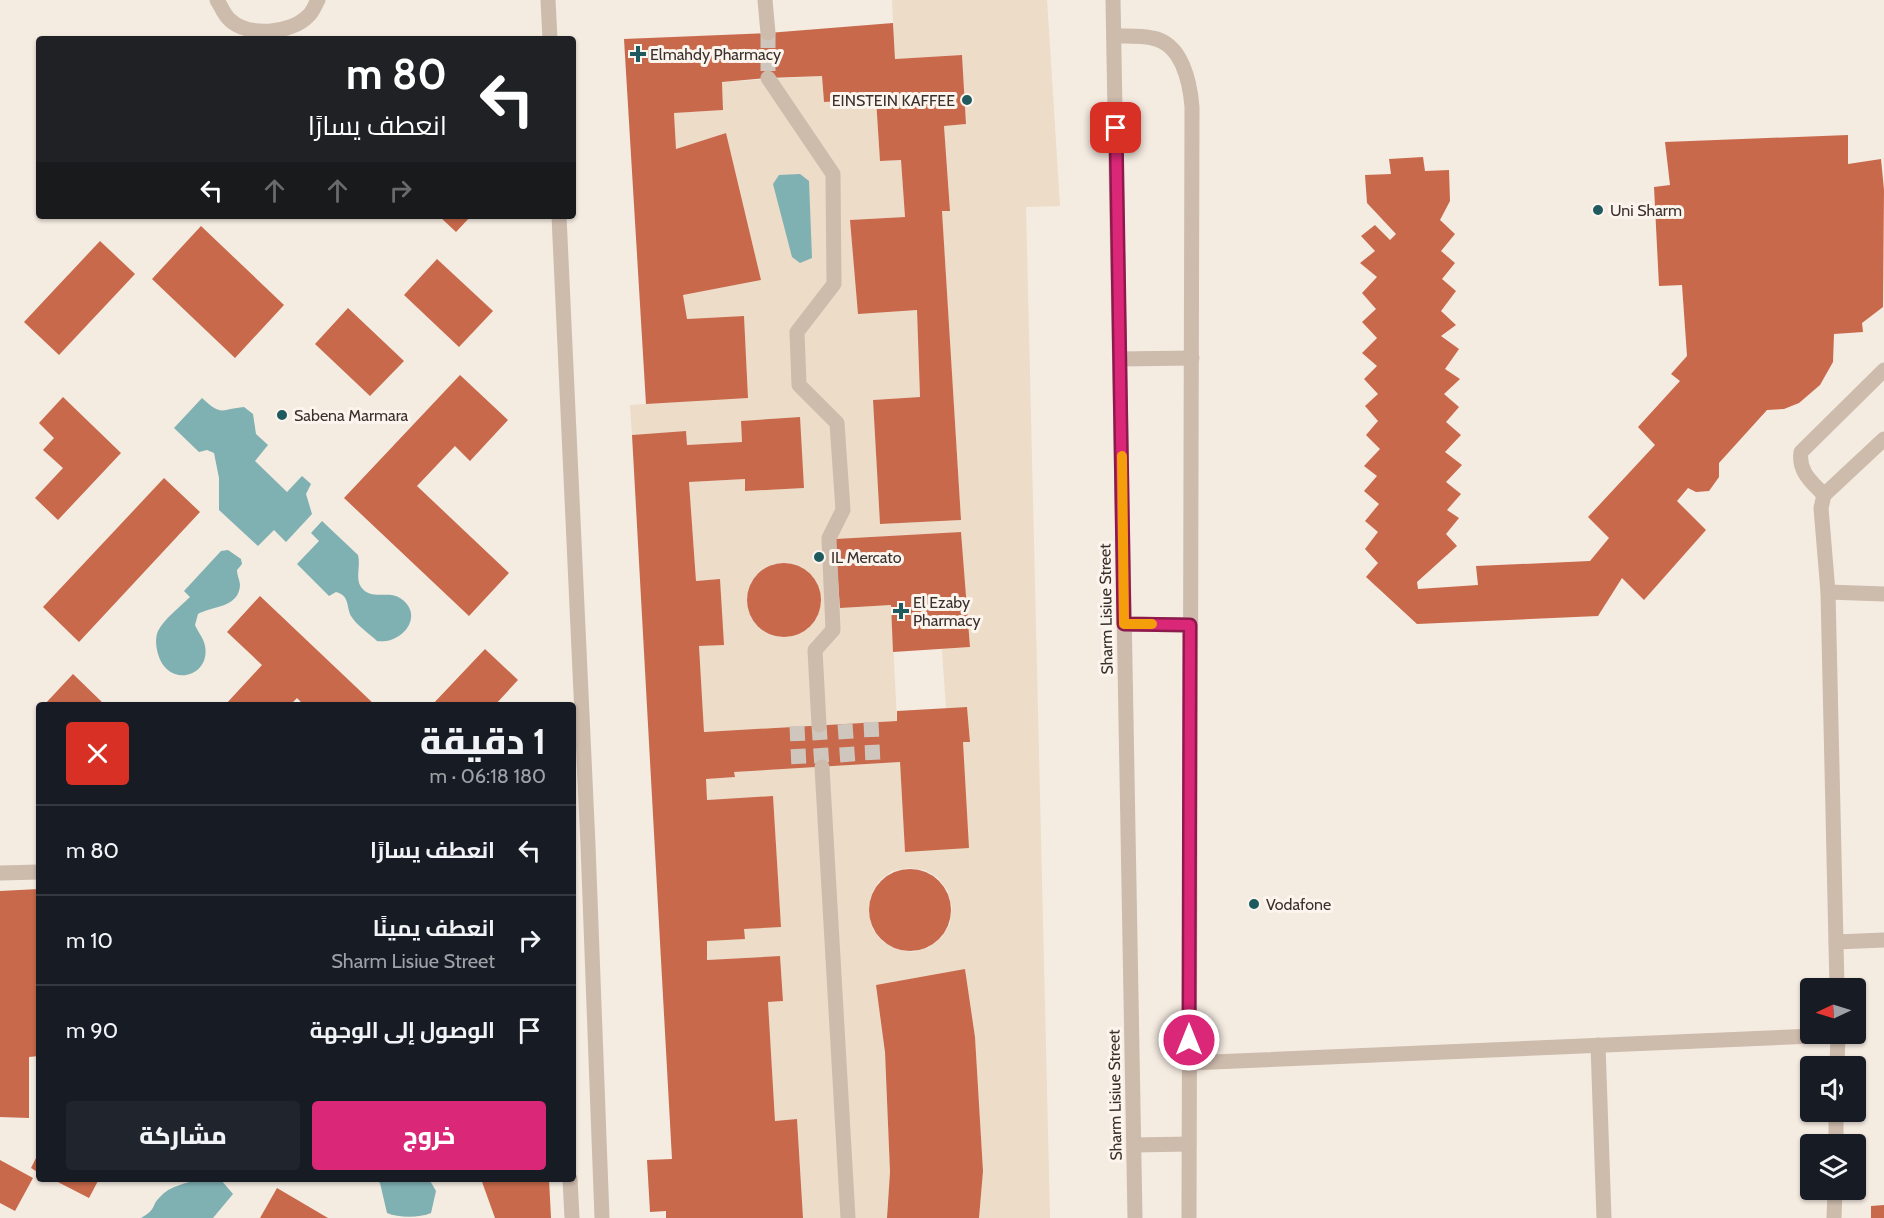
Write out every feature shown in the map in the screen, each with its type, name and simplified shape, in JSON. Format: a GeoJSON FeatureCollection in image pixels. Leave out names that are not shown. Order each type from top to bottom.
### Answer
{"type":"FeatureCollection","features":[{"type":"Feature","properties":{"kind":"street"},"geometry":{"type":"LineString","coordinates":[[217,0],[228,18],[236,24],[258,30],[285,29],[296,26],[310,16],[318,0]]}},
{"type":"Feature","properties":{"kind":"street"},"geometry":{"type":"LineString","coordinates":[[548,0],[550,36]]}},
{"type":"Feature","properties":{"kind":"street"},"geometry":{"type":"LineString","coordinates":[[765,0],[768,33]]}},
{"type":"Feature","properties":{"kind":"street","name":"Sharm Lisiue Street"},"geometry":{"type":"LineString","coordinates":[[1113,0],[1135,1218]]}},
{"type":"Feature","properties":{"kind":"street"},"geometry":{"type":"LineString","coordinates":[[1114,36],[1154,38],[1167,45],[1178,57],[1190,84],[1192,358],[1189,1218]]}},
{"type":"Feature","properties":{"kind":"street"},"geometry":{"type":"LineString","coordinates":[[768,78],[833,174],[834,284],[797,332],[799,385],[837,423],[843,510],[830,538],[833,630],[815,650],[819,725]]}},
{"type":"Feature","properties":{"kind":"street"},"geometry":{"type":"LineString","coordinates":[[558,219],[588,833],[602,1218]]}},
{"type":"Feature","properties":{"kind":"street"},"geometry":{"type":"LineString","coordinates":[[1120,359],[1192,358]]}},
{"type":"Feature","properties":{"kind":"street"},"geometry":{"type":"LineString","coordinates":[[1824,495],[1802,471],[1799,463],[1801,452],[1884,370]]}},
{"type":"Feature","properties":{"kind":"street"},"geometry":{"type":"LineString","coordinates":[[1837,978],[1828,592],[1821,508],[1824,495],[1884,439]]}},
{"type":"Feature","properties":{"kind":"street"},"geometry":{"type":"LineString","coordinates":[[1828,592],[1884,594]]}},
{"type":"Feature","properties":{"kind":"street"},"geometry":{"type":"LineString","coordinates":[[1124,624],[1190,625]]}},
{"type":"Feature","properties":{"kind":"street"},"geometry":{"type":"LineString","coordinates":[[822,767],[848,1218]]}},
{"type":"Feature","properties":{"kind":"street"},"geometry":{"type":"LineString","coordinates":[[0,873],[36,872]]}},
{"type":"Feature","properties":{"kind":"street"},"geometry":{"type":"LineString","coordinates":[[1836,942],[1884,940]]}},
{"type":"Feature","properties":{"kind":"street"},"geometry":{"type":"LineString","coordinates":[[1189,1063],[1800,1036]]}},
{"type":"Feature","properties":{"kind":"street"},"geometry":{"type":"LineString","coordinates":[[1598,1045],[1604,1218]]}},
{"type":"Feature","properties":{"kind":"street"},"geometry":{"type":"LineString","coordinates":[[1134,1145],[1189,1144]]}},
{"type":"Feature","properties":{"kind":"street"},"geometry":{"type":"LineString","coordinates":[[570,1182],[572,1218]]}},
{"type":"Feature","properties":{"kind":"street"},"geometry":{"type":"LineString","coordinates":[[1834,1218],[1835,1200]]}},
{"type":"Feature","properties":{"kind":"shaded area"},"geometry":{"type":"Polygon","coordinates":[[[892,0],[1047,0],[1060,206],[1026,207],[1050,1218],[979,1218],[983,1171],[975,1037],[965,969],[885,1052],[890,1172],[887,1218],[803,1218],[797,1119],[775,1121],[768,1002],[783,1001],[780,956],[707,960],[707,941],[744,939],[744,929],[781,926],[773,797],[707,800],[706,779],[734,777],[734,772],[900,762],[905,852],[963,742],[970,741],[967,707],[946,708],[942,649],[970,647],[961,532],[835,539],[840,608],[891,605],[897,721],[704,732],[699,646],[723,645],[720,579],[696,581],[689,482],[745,479],[746,491],[804,488],[799,417],[741,421],[742,442],[687,445],[686,431],[632,435],[630,405],[748,397],[744,316],[687,319],[683,295],[761,280],[726,133],[676,149],[674,113],[723,110],[722,82],[822,76],[824,102],[876,99],[880,161],[901,160],[905,217],[850,220],[917,310],[920,397],[873,400],[880,524],[961,520],[942,211],[950,210],[944,126],[966,124],[962,55],[895,59],[892,0]],[[788,563],[774,564],[761,571],[752,582],[747,596],[749,610],[755,623],[766,632],[780,636],[795,635],[807,628],[817,617],[821,604],[819,589],[813,577],[802,567],[788,563]],[[908,868],[892,871],[879,881],[871,895],[869,912],[872,928],[882,941],[896,949],[912,952],[928,948],[941,938],[950,924],[952,907],[948,891],[938,878],[925,870],[908,868]]]}},
{"type":"Feature","properties":{"kind":"water"},"geometry":{"type":"Polygon","coordinates":[[[800,174],[809,181],[812,258],[800,263],[792,257],[773,184],[779,175],[800,174]]]}},
{"type":"Feature","properties":{"kind":"water"},"geometry":{"type":"Polygon","coordinates":[[[202,398],[218,410],[244,407],[253,414],[256,434],[268,445],[255,461],[287,492],[302,476],[311,484],[306,494],[312,514],[286,542],[274,530],[258,546],[219,510],[219,478],[214,453],[207,450],[199,452],[174,428],[202,398]]]}},
{"type":"Feature","properties":{"kind":"water"},"geometry":{"type":"Polygon","coordinates":[[[322,521],[358,555],[358,580],[365,591],[375,595],[395,596],[408,605],[411,620],[402,634],[386,641],[377,641],[353,619],[344,596],[336,592],[329,596],[297,564],[319,541],[311,533],[322,521]]]}},
{"type":"Feature","properties":{"kind":"water"},"geometry":{"type":"Polygon","coordinates":[[[228,550],[241,559],[242,564],[237,570],[240,585],[238,593],[230,602],[198,614],[195,625],[205,646],[202,665],[188,675],[170,672],[163,665],[158,654],[156,636],[158,631],[190,597],[184,591],[221,551],[228,550]]]}},
{"type":"Feature","properties":{"kind":"water"},"geometry":{"type":"Polygon","coordinates":[[[190,1182],[223,1182],[233,1194],[213,1218],[141,1218],[152,1210],[164,1193],[190,1182]]]}},
{"type":"Feature","properties":{"kind":"water"},"geometry":{"type":"Polygon","coordinates":[[[431,1182],[436,1191],[431,1213],[409,1217],[387,1213],[380,1183],[431,1182]]]}},
{"type":"Feature","properties":{"kind":"building"},"geometry":{"type":"Polygon","coordinates":[[[893,23],[895,59],[962,55],[966,124],[944,126],[950,211],[942,211],[961,520],[880,524],[873,400],[920,397],[917,310],[858,314],[850,220],[905,217],[901,160],[880,161],[876,99],[824,102],[822,76],[722,82],[723,110],[674,113],[676,149],[726,133],[761,280],[683,295],[687,319],[744,316],[748,398],[646,404],[624,39],[768,33],[893,23]]]}},
{"type":"Feature","properties":{"kind":"building"},"geometry":{"type":"Polygon","coordinates":[[[1848,135],[1848,164],[1881,159],[1884,190],[1883,307],[1862,323],[1863,332],[1834,334],[1833,362],[1820,385],[1799,403],[1784,409],[1767,410],[1719,463],[1719,477],[1709,491],[1696,492],[1688,488],[1677,501],[1706,530],[1644,600],[1622,578],[1598,616],[1417,624],[1366,577],[1378,563],[1365,549],[1378,532],[1365,521],[1379,504],[1364,491],[1377,476],[1364,466],[1380,449],[1366,435],[1378,421],[1365,406],[1378,394],[1364,379],[1377,366],[1362,353],[1377,338],[1362,322],[1376,309],[1362,293],[1377,277],[1360,263],[1375,251],[1361,236],[1375,225],[1390,240],[1396,234],[1367,203],[1365,175],[1391,174],[1389,159],[1423,157],[1425,171],[1449,170],[1450,201],[1440,220],[1455,234],[1441,251],[1455,263],[1442,279],[1456,291],[1441,311],[1456,325],[1441,336],[1459,349],[1445,369],[1460,379],[1444,394],[1459,407],[1446,422],[1461,435],[1445,452],[1462,465],[1446,482],[1461,494],[1447,510],[1459,518],[1446,534],[1457,546],[1417,582],[1418,589],[1478,585],[1476,566],[1590,561],[1609,538],[1588,517],[1655,445],[1638,427],[1680,381],[1671,374],[1687,356],[1682,285],[1659,286],[1654,187],[1670,185],[1665,142],[1848,135]]]}},
{"type":"Feature","properties":{"kind":"building"},"geometry":{"type":"Polygon","coordinates":[[[442,219],[468,219],[456,232],[442,219]]]}},
{"type":"Feature","properties":{"kind":"building"},"geometry":{"type":"Polygon","coordinates":[[[201,226],[284,305],[235,358],[152,279],[201,226]]]}},
{"type":"Feature","properties":{"kind":"building"},"geometry":{"type":"Polygon","coordinates":[[[100,241],[135,274],[59,355],[24,322],[100,241]]]}},
{"type":"Feature","properties":{"kind":"building"},"geometry":{"type":"Polygon","coordinates":[[[437,259],[493,311],[459,347],[404,295],[437,259]]]}},
{"type":"Feature","properties":{"kind":"building"},"geometry":{"type":"Polygon","coordinates":[[[348,308],[404,361],[370,396],[315,344],[348,308]]]}},
{"type":"Feature","properties":{"kind":"building"},"geometry":{"type":"Polygon","coordinates":[[[460,375],[508,420],[470,461],[455,446],[417,486],[509,573],[469,616],[344,498],[460,375]]]}},
{"type":"Feature","properties":{"kind":"building"},"geometry":{"type":"Polygon","coordinates":[[[63,397],[121,453],[58,520],[35,498],[63,468],[43,450],[54,438],[39,423],[63,397]]]}},
{"type":"Feature","properties":{"kind":"building"},"geometry":{"type":"Polygon","coordinates":[[[800,417],[804,488],[745,491],[745,479],[689,482],[696,581],[720,579],[724,645],[699,646],[704,732],[897,721],[897,711],[967,707],[970,742],[963,742],[969,848],[905,852],[900,762],[734,772],[735,777],[706,779],[707,800],[773,796],[781,927],[744,929],[745,939],[707,941],[707,960],[780,956],[783,1001],[768,1002],[775,1121],[797,1119],[803,1218],[666,1218],[666,1211],[650,1212],[647,1160],[672,1159],[632,435],[686,431],[687,445],[742,442],[741,421],[800,417]]]}},
{"type":"Feature","properties":{"kind":"building"},"geometry":{"type":"Polygon","coordinates":[[[164,478],[200,512],[79,642],[43,607],[164,478]]]}},
{"type":"Feature","properties":{"kind":"building"},"geometry":{"type":"Polygon","coordinates":[[[961,532],[970,647],[893,652],[891,605],[840,608],[835,539],[961,532]]]}},
{"type":"Feature","properties":{"kind":"building"},"geometry":{"type":"Polygon","coordinates":[[[784,563],[798,566],[810,574],[818,586],[821,600],[818,614],[810,626],[798,634],[784,637],[770,634],[758,626],[750,614],[747,600],[750,586],[758,574],[770,566],[784,563]]]}},
{"type":"Feature","properties":{"kind":"building"},"geometry":{"type":"Polygon","coordinates":[[[260,596],[372,702],[301,702],[297,698],[293,702],[228,702],[262,665],[227,632],[260,596]]]}},
{"type":"Feature","properties":{"kind":"building"},"geometry":{"type":"Polygon","coordinates":[[[485,649],[518,680],[498,702],[435,702],[485,649]]]}},
{"type":"Feature","properties":{"kind":"building"},"geometry":{"type":"Polygon","coordinates":[[[73,674],[102,702],[47,702],[73,674]]]}},
{"type":"Feature","properties":{"kind":"building"},"geometry":{"type":"Polygon","coordinates":[[[902,869],[918,869],[933,876],[944,887],[951,902],[948,926],[939,939],[918,951],[902,951],[887,944],[876,933],[869,918],[869,902],[876,887],[887,876],[902,869]]]}},
{"type":"Feature","properties":{"kind":"building"},"geometry":{"type":"Polygon","coordinates":[[[36,889],[36,1056],[29,1057],[29,1118],[0,1117],[0,891],[36,889]]]}},
{"type":"Feature","properties":{"kind":"building"},"geometry":{"type":"Polygon","coordinates":[[[965,969],[975,1037],[983,1171],[979,1218],[887,1218],[890,1172],[885,1052],[876,985],[965,969]]]}},
{"type":"Feature","properties":{"kind":"building"},"geometry":{"type":"Polygon","coordinates":[[[36,1158],[36,1171],[31,1168],[36,1158]]]}},
{"type":"Feature","properties":{"kind":"building"},"geometry":{"type":"Polygon","coordinates":[[[0,1160],[33,1178],[15,1211],[0,1203],[0,1160]]]}},
{"type":"Feature","properties":{"kind":"building"},"geometry":{"type":"Polygon","coordinates":[[[58,1182],[97,1182],[89,1198],[58,1182]]]}},
{"type":"Feature","properties":{"kind":"building"},"geometry":{"type":"Polygon","coordinates":[[[482,1182],[549,1182],[551,1218],[495,1218],[482,1182]]]}},
{"type":"Feature","properties":{"kind":"building"},"geometry":{"type":"Polygon","coordinates":[[[277,1188],[328,1218],[260,1218],[277,1188]]]}},
{"type":"Feature","properties":{"kind":"building"},"geometry":{"type":"Polygon","coordinates":[[[1884,1205],[1884,1218],[1871,1218],[1871,1206],[1884,1205]]]}},
{"type":"Feature","properties":{"kind":"tunnel"},"geometry":{"type":"LineString","coordinates":[[768,33],[768,78]]}},
{"type":"Feature","properties":{"kind":"tunnel"},"geometry":{"type":"LineString","coordinates":[[871,722],[873,764]]}},
{"type":"Feature","properties":{"kind":"tunnel"},"geometry":{"type":"LineString","coordinates":[[845,724],[848,765]]}},
{"type":"Feature","properties":{"kind":"tunnel"},"geometry":{"type":"LineString","coordinates":[[819,725],[822,767]]}},
{"type":"Feature","properties":{"kind":"tunnel"},"geometry":{"type":"LineString","coordinates":[[797,726],[799,768]]}},
{"type":"Feature","properties":{"kind":"slow traffic"},"geometry":{"type":"LineString","coordinates":[[1122,456],[1124,624],[1152,624]]}},
{"type":"Feature","properties":{"kind":"place","name":"Elmahdy Pharmacy"},"geometry":{"type":"Point","coordinates":[638,54]}},
{"type":"Feature","properties":{"kind":"place","name":"EINSTEIN KAFFEE"},"geometry":{"type":"Point","coordinates":[967,100]}},
{"type":"Feature","properties":{"kind":"place","name":"Uni Sharm"},"geometry":{"type":"Point","coordinates":[1598,210]}},
{"type":"Feature","properties":{"kind":"place","name":"Sabena Marmara"},"geometry":{"type":"Point","coordinates":[282,415]}},
{"type":"Feature","properties":{"kind":"place","name":"IL Mercato"},"geometry":{"type":"Point","coordinates":[819,557]}},
{"type":"Feature","properties":{"kind":"place","name":"El Ezaby Pharmacy"},"geometry":{"type":"Point","coordinates":[901,611]}},
{"type":"Feature","properties":{"kind":"place","name":"Vodafone"},"geometry":{"type":"Point","coordinates":[1254,904]}},
{"type":"Feature","properties":{"kind":"route"},"geometry":{"type":"LineString","coordinates":[[1116,128],[1124,624],[1190,625],[1189,1040]]}}]}
